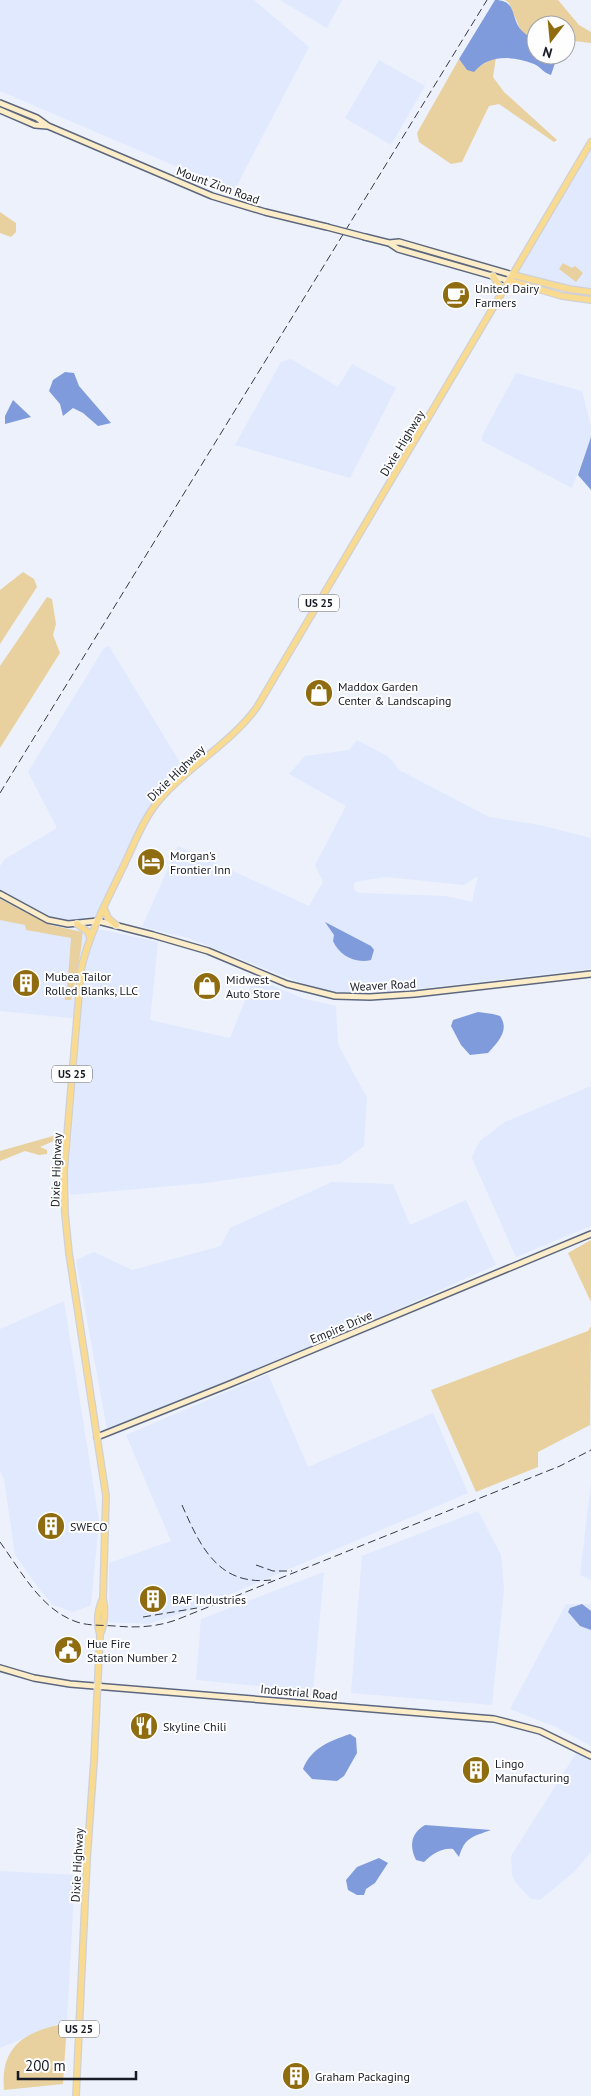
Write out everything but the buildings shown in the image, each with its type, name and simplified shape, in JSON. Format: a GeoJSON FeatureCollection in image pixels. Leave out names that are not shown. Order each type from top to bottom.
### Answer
{"type":"FeatureCollection","features":[{"type":"Feature","properties":{"kind":"main road","name":"Mount Zion Road"},"geometry":{"type":"LineString","coordinates":[[0,103],[37,118],[48,126],[212,196],[265,212],[365,236],[389,243],[398,249],[562,296],[591,300]]}},
{"type":"Feature","properties":{"kind":"main road","name":"Mount Zion Road"},"geometry":{"type":"LineString","coordinates":[[0,110],[35,125],[48,126]]}},
{"type":"Feature","properties":{"kind":"main road","name":"Dixie Highway"},"geometry":{"type":"LineString","coordinates":[[76,2096],[87,1859],[95,1756],[100,1635],[97,1625],[98,1608],[103,1598],[106,1496],[68,1246],[64,1172],[81,970],[90,938],[152,809],[170,789],[241,726],[257,707],[591,142]]}},
{"type":"Feature","properties":{"kind":"main road","name":"Mount Zion Road"},"geometry":{"type":"LineString","coordinates":[[389,243],[399,242],[513,275],[569,289],[591,292]]}},
{"type":"Feature","properties":{"kind":"main road"},"geometry":{"type":"LineString","coordinates":[[493,276],[503,292]]}},
{"type":"Feature","properties":{"kind":"main road"},"geometry":{"type":"LineString","coordinates":[[0,894],[48,920],[76,924],[98,921]]}},
{"type":"Feature","properties":{"kind":"main road"},"geometry":{"type":"LineString","coordinates":[[104,908],[108,918],[116,925]]}},
{"type":"Feature","properties":{"kind":"main road","name":"Weaver Road"},"geometry":{"type":"LineString","coordinates":[[98,921],[192,945],[288,984],[335,996],[370,997],[406,994],[591,974]]}},
{"type":"Feature","properties":{"kind":"main road"},"geometry":{"type":"LineString","coordinates":[[76,924],[88,932],[90,938]]}},
{"type":"Feature","properties":{"kind":"main road","name":"Empire Drive"},"geometry":{"type":"LineString","coordinates":[[98,1437],[238,1381],[591,1234]]}},
{"type":"Feature","properties":{"kind":"main road","name":"Industrial Road"},"geometry":{"type":"LineString","coordinates":[[0,1668],[47,1681],[475,1717],[510,1723],[540,1732],[591,1756]]}},
{"type":"Feature","properties":{"kind":"shaded area"},"geometry":{"type":"Polygon","coordinates":[[[0,0],[254,0],[309,47],[234,191],[0,91],[0,0]]]}},
{"type":"Feature","properties":{"kind":"shaded area"},"geometry":{"type":"Polygon","coordinates":[[[280,0],[342,0],[327,28],[280,0]]]}},
{"type":"Feature","properties":{"kind":"shaded area"},"geometry":{"type":"Polygon","coordinates":[[[505,0],[558,0],[571,15],[526,15],[526,34],[521,31],[509,3],[505,0]]]}},
{"type":"Feature","properties":{"kind":"shaded area"},"geometry":{"type":"Polygon","coordinates":[[[576,21],[591,32],[591,43],[576,41],[576,21]]]}},
{"type":"Feature","properties":{"kind":"shaded area"},"geometry":{"type":"Polygon","coordinates":[[[496,57],[493,77],[504,92],[557,140],[554,142],[499,104],[489,106],[462,162],[451,164],[419,142],[417,133],[459,59],[467,70],[478,67],[496,57]]]}},
{"type":"Feature","properties":{"kind":"shaded area"},"geometry":{"type":"Polygon","coordinates":[[[379,60],[425,86],[391,145],[345,118],[379,60]]]}},
{"type":"Feature","properties":{"kind":"shaded area"},"geometry":{"type":"Polygon","coordinates":[[[591,142],[591,291],[513,275],[591,142]]]}},
{"type":"Feature","properties":{"kind":"shaded area"},"geometry":{"type":"Polygon","coordinates":[[[0,212],[16,223],[16,232],[11,237],[0,233],[0,212]]]}},
{"type":"Feature","properties":{"kind":"shaded area"},"geometry":{"type":"Polygon","coordinates":[[[563,263],[572,268],[575,266],[583,273],[576,282],[559,269],[563,263]]]}},
{"type":"Feature","properties":{"kind":"shaded area"},"geometry":{"type":"Polygon","coordinates":[[[291,359],[338,387],[352,364],[396,388],[350,478],[235,445],[281,362],[291,359]]]}},
{"type":"Feature","properties":{"kind":"shaded area"},"geometry":{"type":"Polygon","coordinates":[[[516,373],[582,391],[591,426],[591,437],[572,488],[482,441],[482,436],[516,373]]]}},
{"type":"Feature","properties":{"kind":"shaded area"},"geometry":{"type":"Polygon","coordinates":[[[23,572],[34,579],[37,587],[0,644],[0,590],[23,572]]]}},
{"type":"Feature","properties":{"kind":"shaded area"},"geometry":{"type":"Polygon","coordinates":[[[47,597],[52,599],[56,624],[53,635],[60,653],[0,748],[0,666],[47,597]]]}},
{"type":"Feature","properties":{"kind":"shaded area"},"geometry":{"type":"Polygon","coordinates":[[[109,646],[187,774],[152,809],[98,921],[59,923],[0,894],[0,866],[5,859],[57,828],[28,772],[104,648],[109,646]]]}},
{"type":"Feature","properties":{"kind":"shaded area"},"geometry":{"type":"Polygon","coordinates":[[[357,740],[389,757],[399,770],[489,817],[540,825],[591,838],[591,969],[390,992],[335,992],[314,988],[188,938],[142,927],[178,846],[309,906],[323,882],[315,865],[346,806],[289,774],[305,756],[349,750],[357,740]],[[478,876],[464,885],[386,877],[354,883],[354,890],[359,893],[445,896],[472,902],[478,876]]]}},
{"type":"Feature","properties":{"kind":"shaded area"},"geometry":{"type":"Polygon","coordinates":[[[0,899],[50,925],[82,932],[82,944],[71,1000],[65,1000],[64,991],[67,990],[71,938],[26,930],[25,925],[0,920],[0,899]]]}},
{"type":"Feature","properties":{"kind":"shaded area"},"geometry":{"type":"Polygon","coordinates":[[[0,906],[51,927],[103,930],[158,942],[150,1020],[230,1038],[254,978],[305,999],[336,1006],[338,1044],[367,1098],[364,1146],[340,1164],[205,1183],[70,1195],[68,1177],[81,1019],[0,1011],[0,906]]]}},
{"type":"Feature","properties":{"kind":"shaded area"},"geometry":{"type":"Polygon","coordinates":[[[591,1086],[591,1226],[516,1257],[472,1158],[476,1148],[481,1140],[505,1122],[591,1086]]]}},
{"type":"Feature","properties":{"kind":"shaded area"},"geometry":{"type":"Polygon","coordinates":[[[53,1136],[56,1140],[40,1147],[47,1150],[47,1154],[39,1155],[25,1151],[0,1161],[0,1151],[53,1136]]]}},
{"type":"Feature","properties":{"kind":"shaded area"},"geometry":{"type":"Polygon","coordinates":[[[332,1182],[393,1184],[410,1225],[466,1200],[496,1265],[275,1364],[107,1429],[76,1260],[94,1252],[132,1270],[221,1246],[230,1228],[332,1182]]]}},
{"type":"Feature","properties":{"kind":"shaded area"},"geometry":{"type":"Polygon","coordinates":[[[591,1240],[591,1302],[568,1253],[591,1240]]]}},
{"type":"Feature","properties":{"kind":"shaded area","name":"SWECO"},"geometry":{"type":"Polygon","coordinates":[[[64,1301],[99,1521],[91,1605],[73,1612],[53,1605],[15,1555],[4,1479],[0,1471],[0,1329],[64,1301]]]}},
{"type":"Feature","properties":{"kind":"shaded area"},"geometry":{"type":"Polygon","coordinates":[[[591,1326],[590,1425],[538,1452],[538,1467],[476,1492],[431,1390],[588,1331],[591,1326]]]}},
{"type":"Feature","properties":{"kind":"shaded area"},"geometry":{"type":"Polygon","coordinates":[[[268,1374],[308,1467],[433,1413],[468,1493],[200,1607],[148,1624],[109,1622],[109,1563],[171,1541],[126,1435],[268,1374]]]}},
{"type":"Feature","properties":{"kind":"shaded area"},"geometry":{"type":"Polygon","coordinates":[[[591,1481],[591,1580],[580,1575],[591,1481]]]}},
{"type":"Feature","properties":{"kind":"shaded area"},"geometry":{"type":"Polygon","coordinates":[[[478,1511],[501,1555],[504,1589],[492,1705],[351,1693],[362,1556],[478,1511]]]}},
{"type":"Feature","properties":{"kind":"shaded area"},"geometry":{"type":"Polygon","coordinates":[[[324,1572],[313,1691],[196,1680],[201,1619],[324,1572]]]}},
{"type":"Feature","properties":{"kind":"shaded area"},"geometry":{"type":"Polygon","coordinates":[[[566,1604],[591,1604],[591,1746],[556,1727],[510,1709],[566,1604]]]}},
{"type":"Feature","properties":{"kind":"shaded area"},"geometry":{"type":"Polygon","coordinates":[[[577,1752],[591,1761],[591,1852],[574,1872],[540,1900],[531,1899],[516,1883],[512,1875],[511,1856],[577,1752]]]}},
{"type":"Feature","properties":{"kind":"shaded area"},"geometry":{"type":"Polygon","coordinates":[[[0,1871],[75,1875],[67,2020],[0,2048],[0,1871]]]}},
{"type":"Feature","properties":{"kind":"shaded area"},"geometry":{"type":"Polygon","coordinates":[[[67,2023],[63,2084],[4,2090],[4,2074],[7,2061],[19,2042],[40,2030],[67,2023]]]}},
{"type":"Feature","properties":{"kind":"water"},"geometry":{"type":"Polygon","coordinates":[[[495,0],[507,3],[518,26],[526,34],[526,62],[510,58],[494,59],[480,66],[474,72],[467,70],[459,59],[495,0]]]}},
{"type":"Feature","properties":{"kind":"water"},"geometry":{"type":"Polygon","coordinates":[[[535,65],[554,65],[551,75],[535,65]]]}},
{"type":"Feature","properties":{"kind":"water"},"geometry":{"type":"Polygon","coordinates":[[[65,372],[74,373],[79,386],[111,423],[98,426],[83,413],[73,408],[63,416],[60,404],[49,391],[53,380],[65,372]]]}},
{"type":"Feature","properties":{"kind":"water"},"geometry":{"type":"Polygon","coordinates":[[[13,400],[31,417],[5,424],[5,416],[13,400]]]}},
{"type":"Feature","properties":{"kind":"water"},"geometry":{"type":"Polygon","coordinates":[[[591,437],[591,490],[578,475],[591,437]]]}},
{"type":"Feature","properties":{"kind":"water"},"geometry":{"type":"Polygon","coordinates":[[[325,922],[371,946],[374,950],[371,960],[359,961],[343,954],[333,941],[334,935],[325,922]]]}},
{"type":"Feature","properties":{"kind":"water"},"geometry":{"type":"Polygon","coordinates":[[[478,1012],[500,1016],[504,1026],[502,1036],[488,1053],[470,1055],[461,1045],[451,1026],[453,1020],[478,1012]]]}},
{"type":"Feature","properties":{"kind":"water"},"geometry":{"type":"Polygon","coordinates":[[[582,1604],[591,1611],[591,1630],[580,1626],[568,1612],[570,1608],[582,1604]]]}},
{"type":"Feature","properties":{"kind":"water"},"geometry":{"type":"Polygon","coordinates":[[[350,1734],[356,1738],[357,1753],[344,1776],[337,1781],[312,1779],[303,1769],[311,1756],[322,1746],[350,1734]]]}},
{"type":"Feature","properties":{"kind":"water"},"geometry":{"type":"Polygon","coordinates":[[[425,1825],[491,1830],[470,1839],[464,1845],[459,1857],[453,1849],[445,1849],[433,1854],[424,1862],[416,1860],[412,1845],[414,1836],[425,1825]]]}},
{"type":"Feature","properties":{"kind":"water"},"geometry":{"type":"Polygon","coordinates":[[[379,1858],[388,1863],[375,1883],[366,1889],[364,1895],[357,1895],[348,1890],[346,1880],[357,1867],[379,1858]]]}},
{"type":"Feature","properties":{"kind":"railway"},"geometry":{"type":"LineString","coordinates":[[0,793],[487,0]]}},
{"type":"Feature","properties":{"kind":"railway"},"geometry":{"type":"LineString","coordinates":[[0,1542],[42,1599],[64,1616],[77,1622],[91,1625],[154,1626],[176,1620],[560,1466],[591,1450]]}},
{"type":"Feature","properties":{"kind":"railway"},"geometry":{"type":"LineString","coordinates":[[182,1505],[204,1548],[224,1570],[237,1577],[253,1580],[271,1580]]}},
{"type":"Feature","properties":{"kind":"railway"},"geometry":{"type":"LineString","coordinates":[[256,1565],[273,1571],[292,1571]]}},
{"type":"Feature","properties":{"kind":"railway"},"geometry":{"type":"LineString","coordinates":[[143,1617],[197,1608]]}},
{"type":"Feature","properties":{"kind":"place","name":"United Dairy Farmers"},"geometry":{"type":"Point","coordinates":[456,295]}},
{"type":"Feature","properties":{"kind":"place","name":"Maddox Garden Center & Landscaping"},"geometry":{"type":"Point","coordinates":[319,693]}},
{"type":"Feature","properties":{"kind":"place","name":"Morgan's Frontier Inn"},"geometry":{"type":"Point","coordinates":[151,862]}},
{"type":"Feature","properties":{"kind":"place","name":"Mubea Tailor Rolled Blanks, LLC"},"geometry":{"type":"Point","coordinates":[26,983]}},
{"type":"Feature","properties":{"kind":"place","name":"Midwest Auto Store"},"geometry":{"type":"Point","coordinates":[207,986]}},
{"type":"Feature","properties":{"kind":"place","name":"SWECO"},"geometry":{"type":"Point","coordinates":[51,1526]}},
{"type":"Feature","properties":{"kind":"place","name":"BAF Industries"},"geometry":{"type":"Point","coordinates":[153,1599]}},
{"type":"Feature","properties":{"kind":"place","name":"Hue Fire Station Number 2"},"geometry":{"type":"Point","coordinates":[68,1650]}},
{"type":"Feature","properties":{"kind":"place","name":"Skyline Chili"},"geometry":{"type":"Point","coordinates":[144,1726]}},
{"type":"Feature","properties":{"kind":"place","name":"Lingo Manufacturing"},"geometry":{"type":"Point","coordinates":[476,1770]}},
{"type":"Feature","properties":{"kind":"place","name":"Graham Packaging"},"geometry":{"type":"Point","coordinates":[296,2076]}}]}
